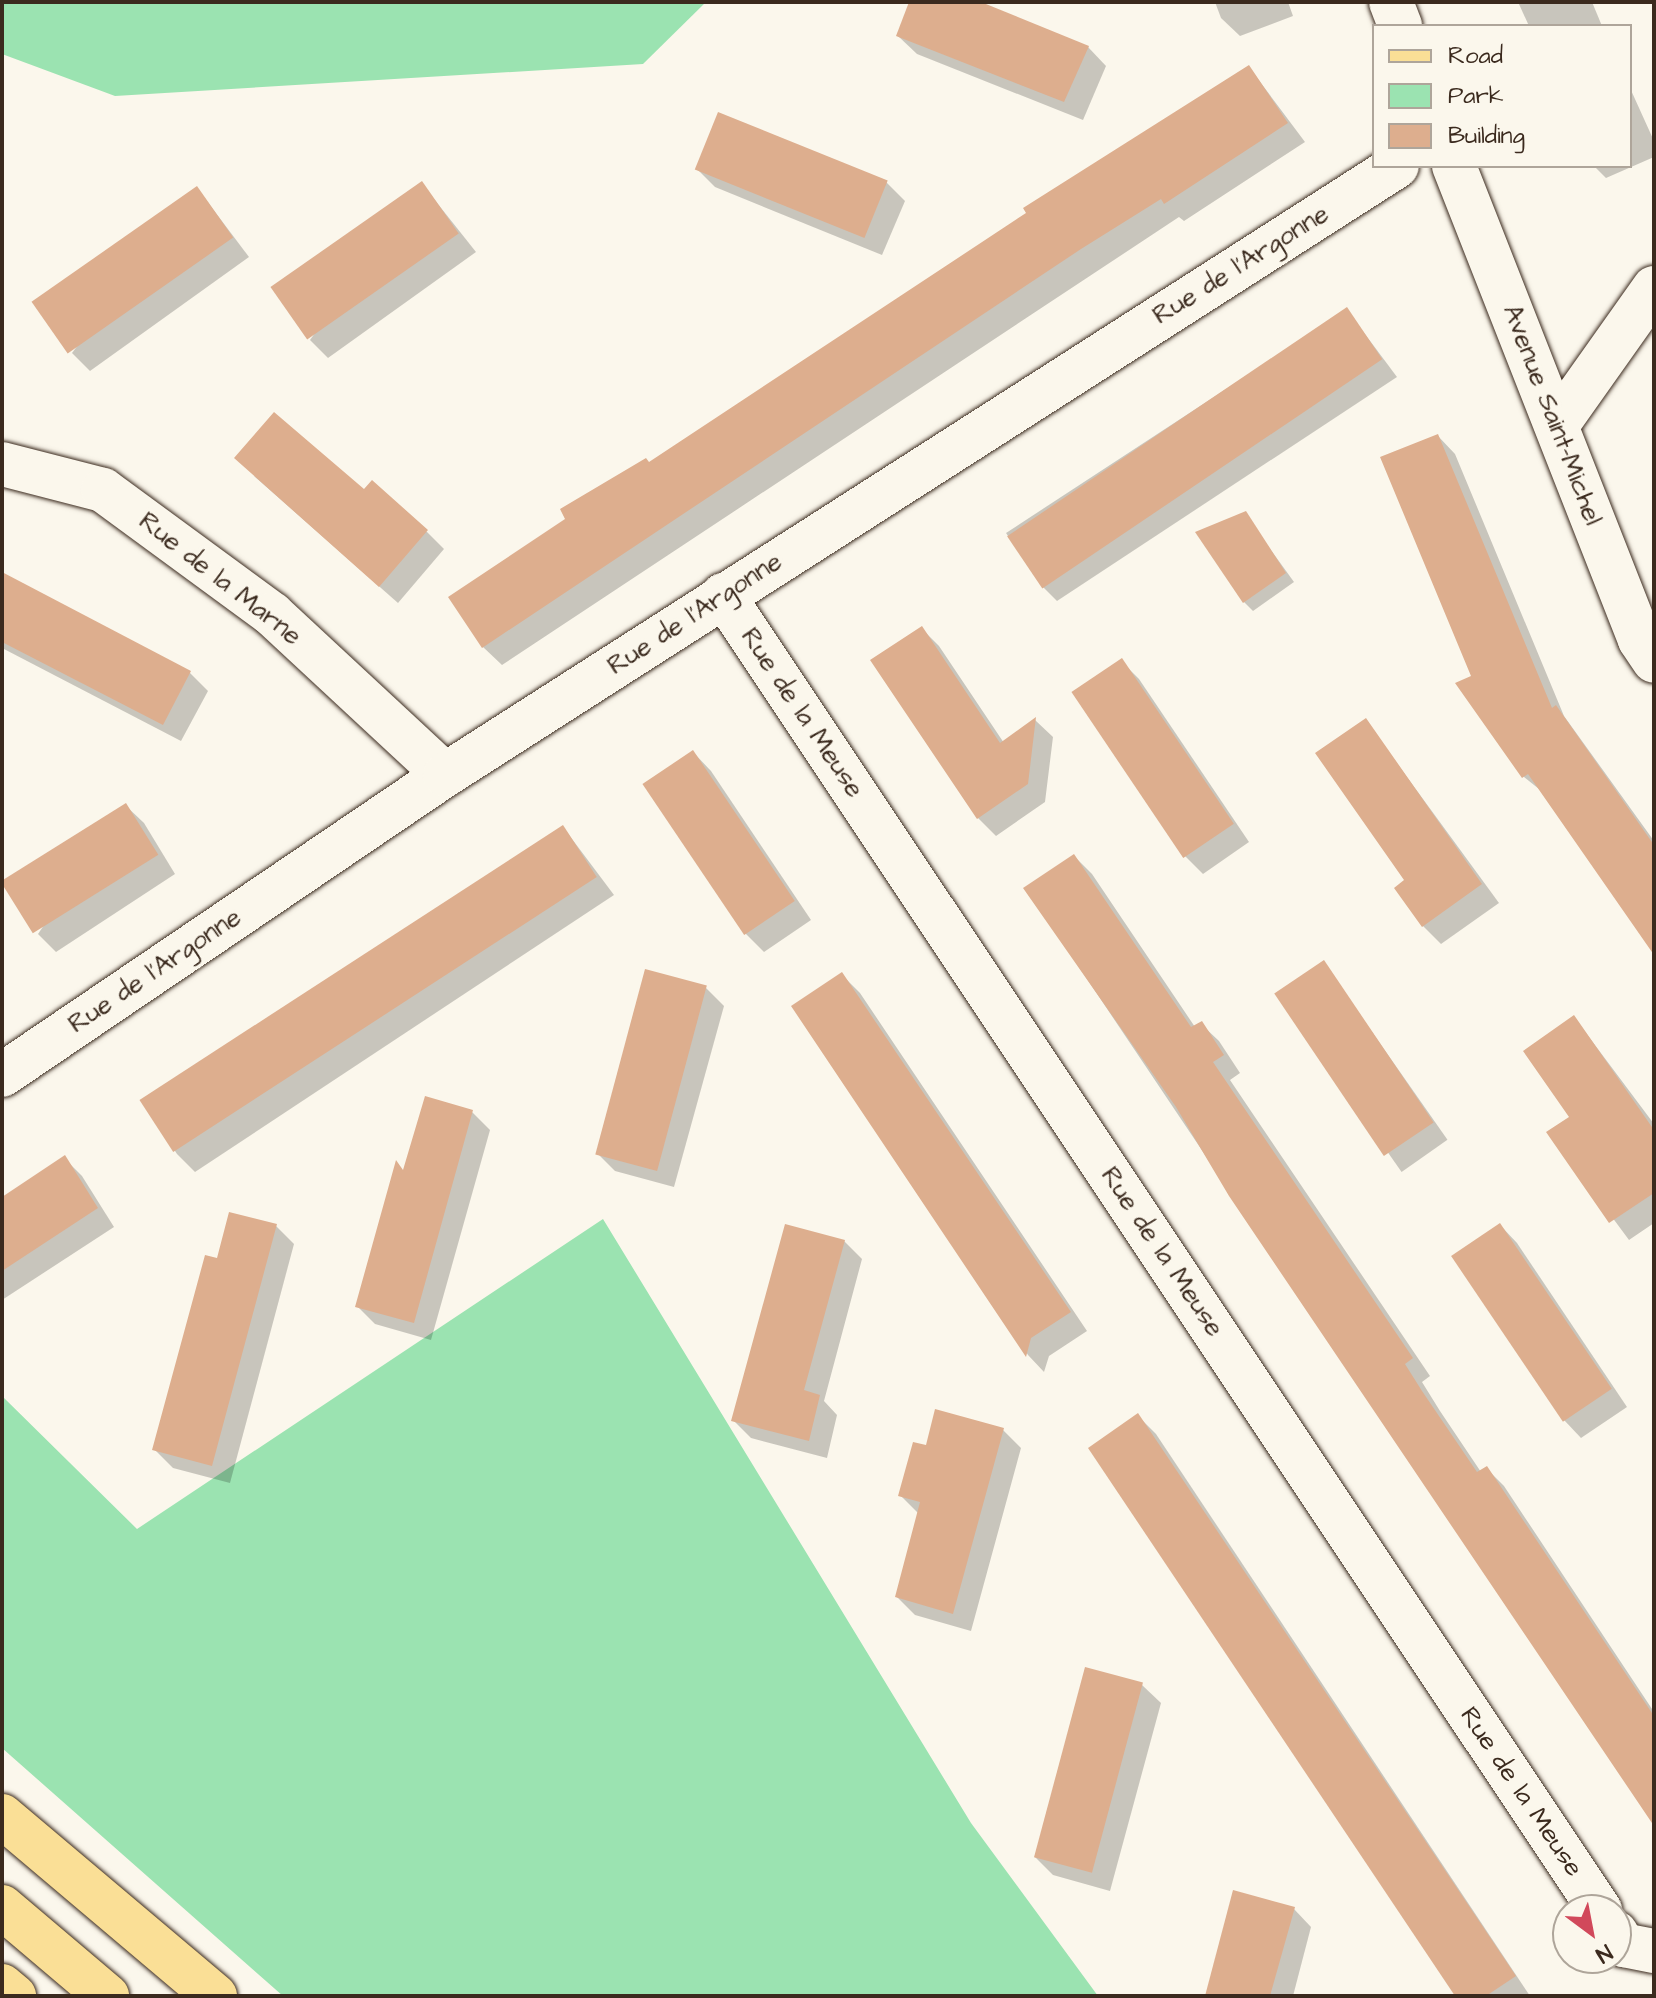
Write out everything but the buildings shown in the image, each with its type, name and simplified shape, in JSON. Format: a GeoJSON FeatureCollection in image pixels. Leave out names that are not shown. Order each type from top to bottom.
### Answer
{"type":"FeatureCollection","features":[{"type":"Feature","properties":{"kind":"main road"},"geometry":{"type":"LineString","coordinates":[[2,1816],[215,1996]]}},
{"type":"Feature","properties":{"kind":"main road"},"geometry":{"type":"LineString","coordinates":[[2,1907],[107,1996]]}},
{"type":"Feature","properties":{"kind":"main road"},"geometry":{"type":"LineString","coordinates":[[2,1986],[14,1996]]}},
{"type":"Feature","properties":{"kind":"street"},"geometry":{"type":"LineString","coordinates":[[1391,2],[1399,24]]}},
{"type":"Feature","properties":{"kind":"street","name":"Rue de l'Argonne"},"geometry":{"type":"LineString","coordinates":[[2,1075],[445,775],[1394,168]]}},
{"type":"Feature","properties":{"kind":"street","name":"Avenue Saint-Michel"},"geometry":{"type":"LineString","coordinates":[[1455,168],[1640,640],[1654,661]]}},
{"type":"Feature","properties":{"kind":"street"},"geometry":{"type":"LineString","coordinates":[[1557,425],[1654,288]]}},
{"type":"Feature","properties":{"kind":"street","name":"Rue de la Marne"},"geometry":{"type":"LineString","coordinates":[[2,464],[103,490],[272,614],[445,775]]}},
{"type":"Feature","properties":{"kind":"street","name":"Rue de la Meuse"},"geometry":{"type":"LineString","coordinates":[[723,595],[1589,1894]]}},
{"type":"Feature","properties":{"kind":"street"},"geometry":{"type":"LineString","coordinates":[[1632,1947],[1654,1951]]}},
{"type":"Feature","properties":{"kind":"green space"},"geometry":{"type":"Polygon","coordinates":[[[2,2],[706,2],[643,64],[115,96],[2,54],[2,2]]]}},
{"type":"Feature","properties":{"kind":"green space"},"geometry":{"type":"Polygon","coordinates":[[[603,1219],[971,1823],[1098,1996],[283,1996],[2,1748],[2,1396],[137,1529],[603,1219]]]}}]}
